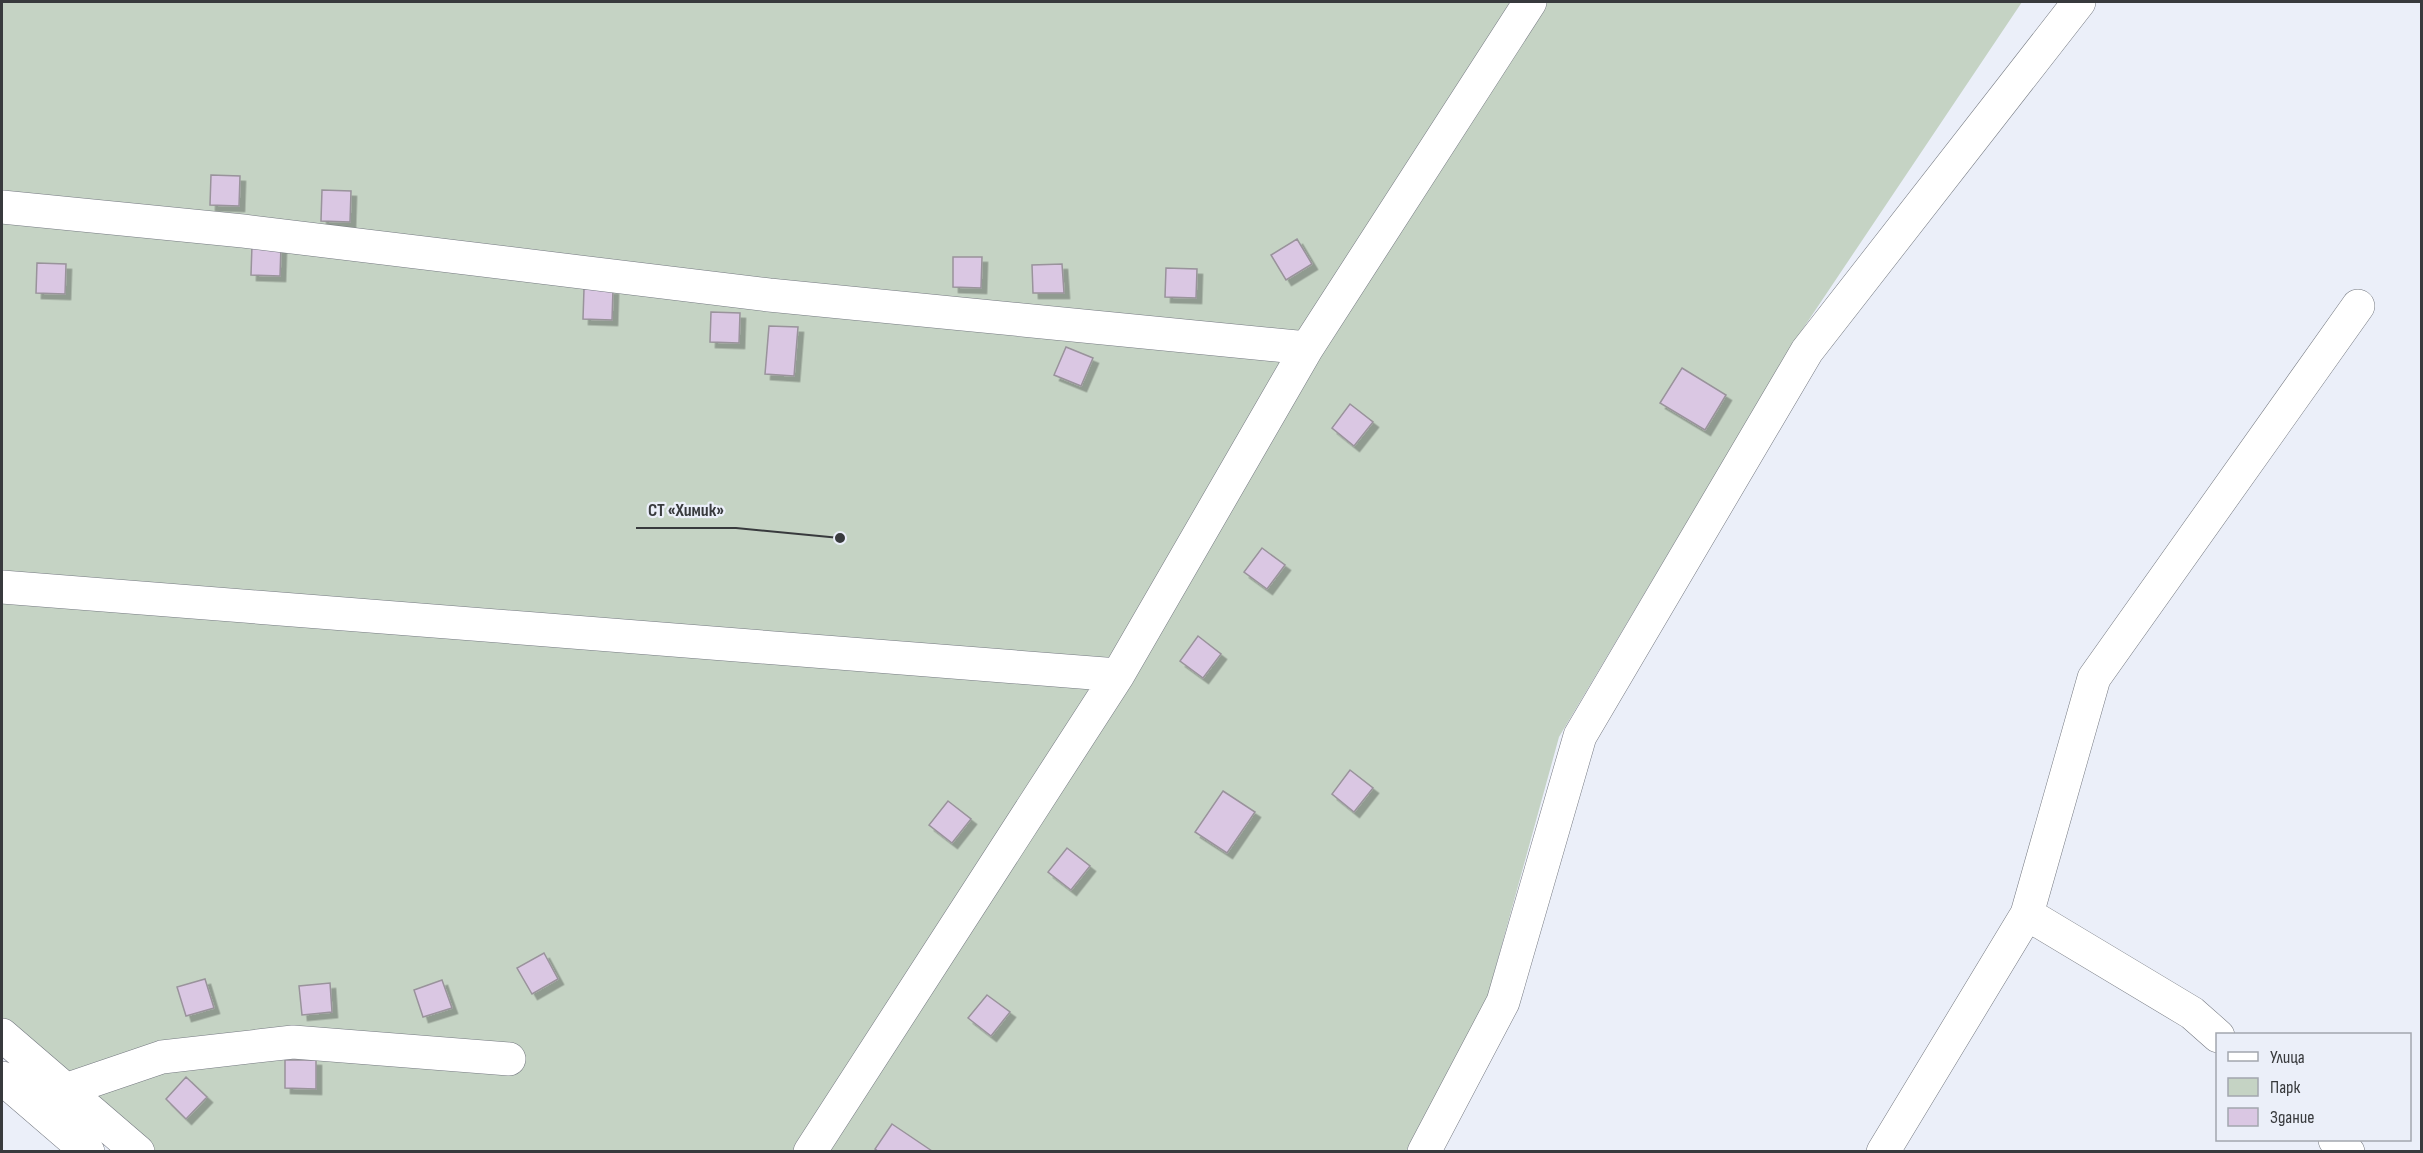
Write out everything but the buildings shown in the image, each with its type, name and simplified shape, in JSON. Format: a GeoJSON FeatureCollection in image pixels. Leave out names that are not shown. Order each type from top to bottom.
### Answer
{"type":"FeatureCollection","features":[{"type":"Feature","properties":{"kind":"lane"},"geometry":{"type":"LineString","coordinates":[[810,1152],[1118,675],[1307,348],[1530,2]]}},
{"type":"Feature","properties":{"kind":"lane"},"geometry":{"type":"LineString","coordinates":[[1424,1152],[1503,1002],[1580,736],[1806,351],[2079,2]]}},
{"type":"Feature","properties":{"kind":"lane"},"geometry":{"type":"LineString","coordinates":[[2,207],[243,231],[769,295],[1307,348]]}},
{"type":"Feature","properties":{"kind":"lane"},"geometry":{"type":"LineString","coordinates":[[1883,1152],[2027,914],[2094,678],[2358,306]]}},
{"type":"Feature","properties":{"kind":"lane"},"geometry":{"type":"LineString","coordinates":[[2,587],[1118,675]]}},
{"type":"Feature","properties":{"kind":"lane"},"geometry":{"type":"LineString","coordinates":[[2027,914],[2192,1013],[2216,1034]]}},
{"type":"Feature","properties":{"kind":"lane"},"geometry":{"type":"LineString","coordinates":[[2,1035],[138,1152]]}},
{"type":"Feature","properties":{"kind":"lane"},"geometry":{"type":"LineString","coordinates":[[64,1089],[162,1057],[293,1042],[509,1059]]}},
{"type":"Feature","properties":{"kind":"lane"},"geometry":{"type":"LineString","coordinates":[[2,1078],[88,1152]]}},
{"type":"Feature","properties":{"kind":"lane"},"geometry":{"type":"LineString","coordinates":[[2336,1141],[2348,1152]]}},
{"type":"Feature","properties":{"kind":"green space"},"geometry":{"type":"Polygon","coordinates":[[[2,2],[2022,2],[1796,339],[1559,737],[1485,1006],[1406,1151],[120,1151],[2,1051],[2,2]]]}},
{"type":"Feature","properties":{"kind":"place","name":"СТ «Химик»"},"geometry":{"type":"Point","coordinates":[840,538]}}]}
